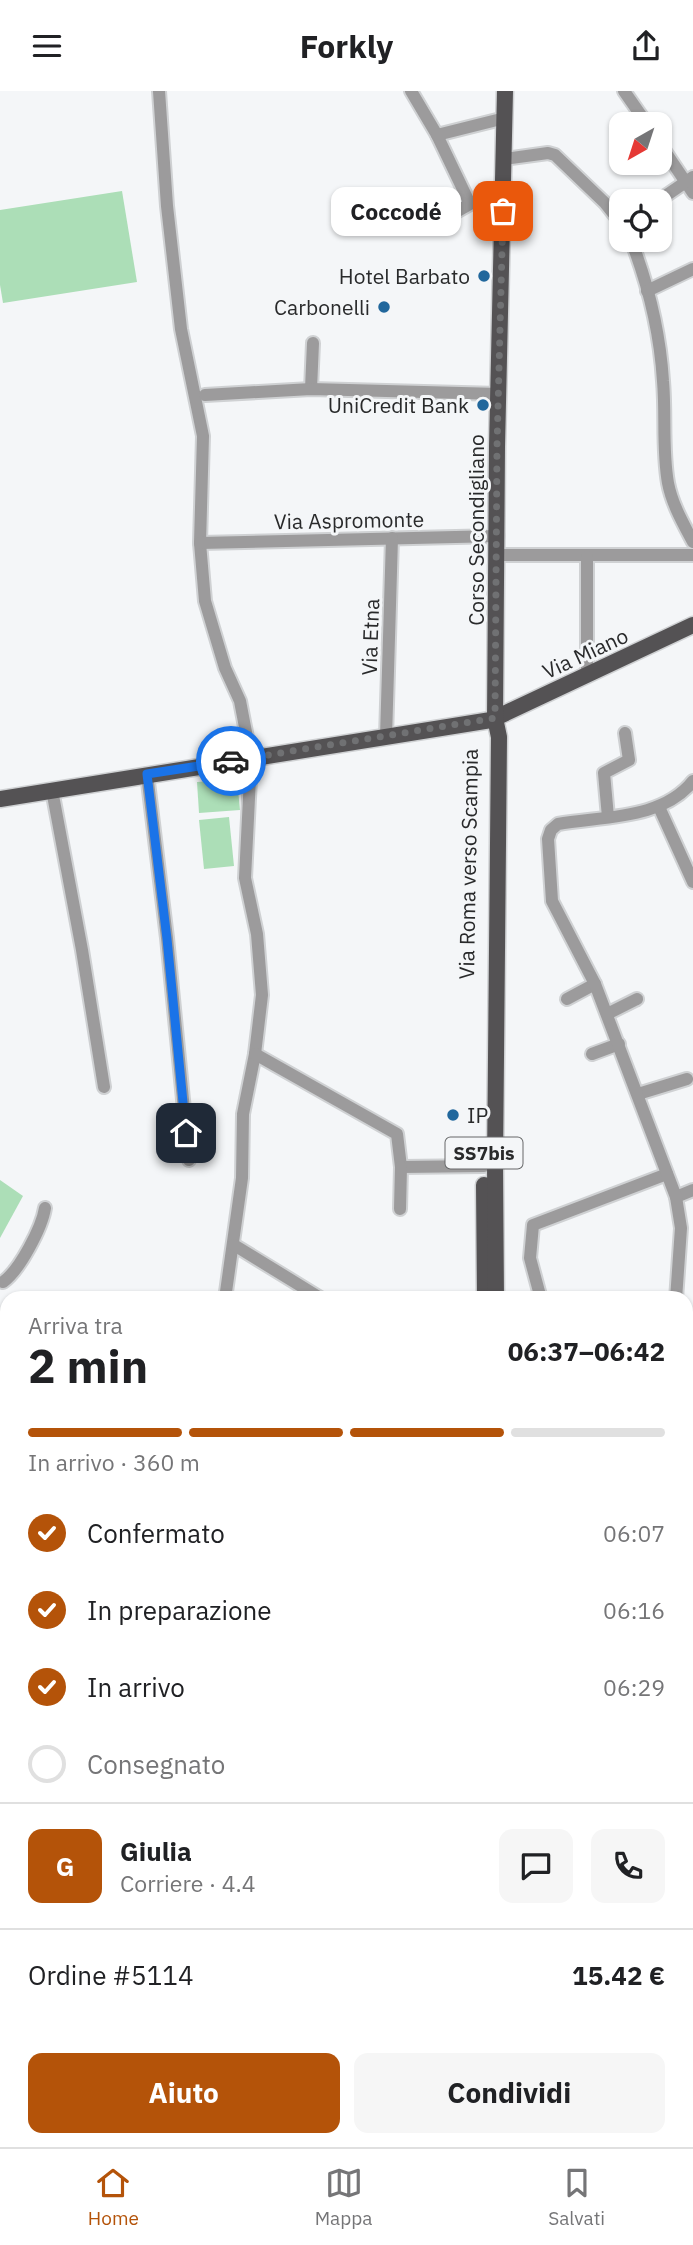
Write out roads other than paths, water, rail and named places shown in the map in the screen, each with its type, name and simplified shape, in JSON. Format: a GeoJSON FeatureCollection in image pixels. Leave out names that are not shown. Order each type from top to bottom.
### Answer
{"type":"FeatureCollection","features":[{"type":"Feature","properties":{"kind":"main road","name":"Corso Secondigliano"},"geometry":{"type":"LineString","coordinates":[[495,718],[505,91]]}},
{"type":"Feature","properties":{"kind":"main road","name":"Via Miano"},"geometry":{"type":"LineString","coordinates":[[0,799],[495,718],[693,625]]}},
{"type":"Feature","properties":{"kind":"main road","name":"Via Roma verso Scampia"},"geometry":{"type":"LineString","coordinates":[[485,1291],[497,933],[499,737],[495,718]]}},
{"type":"Feature","properties":{"kind":"main road","name":"Via Roma verso Scampia"},"geometry":{"type":"LineString","coordinates":[[495,718],[491,733],[486,1007],[488,1165],[496,1291]]}},
{"type":"Feature","properties":{"kind":"street"},"geometry":{"type":"LineString","coordinates":[[159,91],[167,207],[179,317],[203,436],[200,543],[202,580],[207,611],[225,668],[240,701],[251,758],[245,878],[257,934],[262,995],[255,1054],[243,1114],[242,1178],[226,1291]]}},
{"type":"Feature","properties":{"kind":"street"},"geometry":{"type":"LineString","coordinates":[[411,91],[437,135],[470,204],[447,217]]}},
{"type":"Feature","properties":{"kind":"street"},"geometry":{"type":"LineString","coordinates":[[624,91],[639,112]]}},
{"type":"Feature","properties":{"kind":"street"},"geometry":{"type":"LineString","coordinates":[[437,135],[505,118]]}},
{"type":"Feature","properties":{"kind":"street"},"geometry":{"type":"LineString","coordinates":[[504,159],[548,153],[555,155],[585,182],[609,209]]}},
{"type":"Feature","properties":{"kind":"street"},"geometry":{"type":"LineString","coordinates":[[672,160],[690,184],[672,194]]}},
{"type":"Feature","properties":{"kind":"street"},"geometry":{"type":"LineString","coordinates":[[635,252],[656,330],[663,380],[664,448],[668,484],[693,542]]}},
{"type":"Feature","properties":{"kind":"street"},"geometry":{"type":"LineString","coordinates":[[647,291],[693,269]]}},
{"type":"Feature","properties":{"kind":"street"},"geometry":{"type":"LineString","coordinates":[[311,389],[313,343]]}},
{"type":"Feature","properties":{"kind":"street"},"geometry":{"type":"LineString","coordinates":[[205,395],[311,389],[499,394]]}},
{"type":"Feature","properties":{"kind":"street","name":"Via Aspromonte"},"geometry":{"type":"LineString","coordinates":[[200,543],[498,536]]}},
{"type":"Feature","properties":{"kind":"street","name":"Via Etna"},"geometry":{"type":"LineString","coordinates":[[386,737],[392,538]]}},
{"type":"Feature","properties":{"kind":"street"},"geometry":{"type":"LineString","coordinates":[[498,555],[693,555]]}},
{"type":"Feature","properties":{"kind":"street"},"geometry":{"type":"LineString","coordinates":[[587,557],[587,675]]}},
{"type":"Feature","properties":{"kind":"street"},"geometry":{"type":"LineString","coordinates":[[608,817],[604,773],[629,760],[625,733]]}},
{"type":"Feature","properties":{"kind":"street"},"geometry":{"type":"LineString","coordinates":[[147,774],[189,1160]]}},
{"type":"Feature","properties":{"kind":"street"},"geometry":{"type":"LineString","coordinates":[[677,1291],[681,1228],[676,1197],[595,984],[552,901],[548,839],[551,830],[558,824],[659,807],[686,790],[693,781]]}},
{"type":"Feature","properties":{"kind":"street"},"geometry":{"type":"LineString","coordinates":[[52,790],[104,1087]]}},
{"type":"Feature","properties":{"kind":"street"},"geometry":{"type":"LineString","coordinates":[[659,807],[693,882]]}},
{"type":"Feature","properties":{"kind":"street"},"geometry":{"type":"LineString","coordinates":[[568,999],[595,984]]}},
{"type":"Feature","properties":{"kind":"street"},"geometry":{"type":"LineString","coordinates":[[607,1014],[638,999]]}},
{"type":"Feature","properties":{"kind":"street"},"geometry":{"type":"LineString","coordinates":[[592,1054],[619,1044]]}},
{"type":"Feature","properties":{"kind":"street"},"geometry":{"type":"LineString","coordinates":[[255,1054],[397,1134],[401,1167],[400,1209]]}},
{"type":"Feature","properties":{"kind":"street"},"geometry":{"type":"LineString","coordinates":[[638,1094],[687,1079]]}},
{"type":"Feature","properties":{"kind":"street"},"geometry":{"type":"LineString","coordinates":[[401,1167],[488,1165]]}},
{"type":"Feature","properties":{"kind":"street"},"geometry":{"type":"LineString","coordinates":[[539,1291],[530,1258],[533,1225],[667,1174]]}},
{"type":"Feature","properties":{"kind":"street"},"geometry":{"type":"LineString","coordinates":[[676,1197],[693,1190]]}},
{"type":"Feature","properties":{"kind":"street"},"geometry":{"type":"LineString","coordinates":[[4,1282],[21,1260],[40,1226],[45,1208]]}},
{"type":"Feature","properties":{"kind":"street"},"geometry":{"type":"LineString","coordinates":[[234,1245],[309,1291]]}},
{"type":"Feature","properties":{"kind":"place","name":"Coccodé"},"geometry":{"type":"Point","coordinates":[503,211]}},
{"type":"Feature","properties":{"kind":"place","name":"Hotel Barbato"},"geometry":{"type":"Point","coordinates":[484,276]}},
{"type":"Feature","properties":{"kind":"place","name":"Carbonelli"},"geometry":{"type":"Point","coordinates":[384,307]}},
{"type":"Feature","properties":{"kind":"place","name":"UniCredit Bank"},"geometry":{"type":"Point","coordinates":[483,405]}},
{"type":"Feature","properties":{"kind":"place","name":"IP"},"geometry":{"type":"Point","coordinates":[453,1115]}}]}
